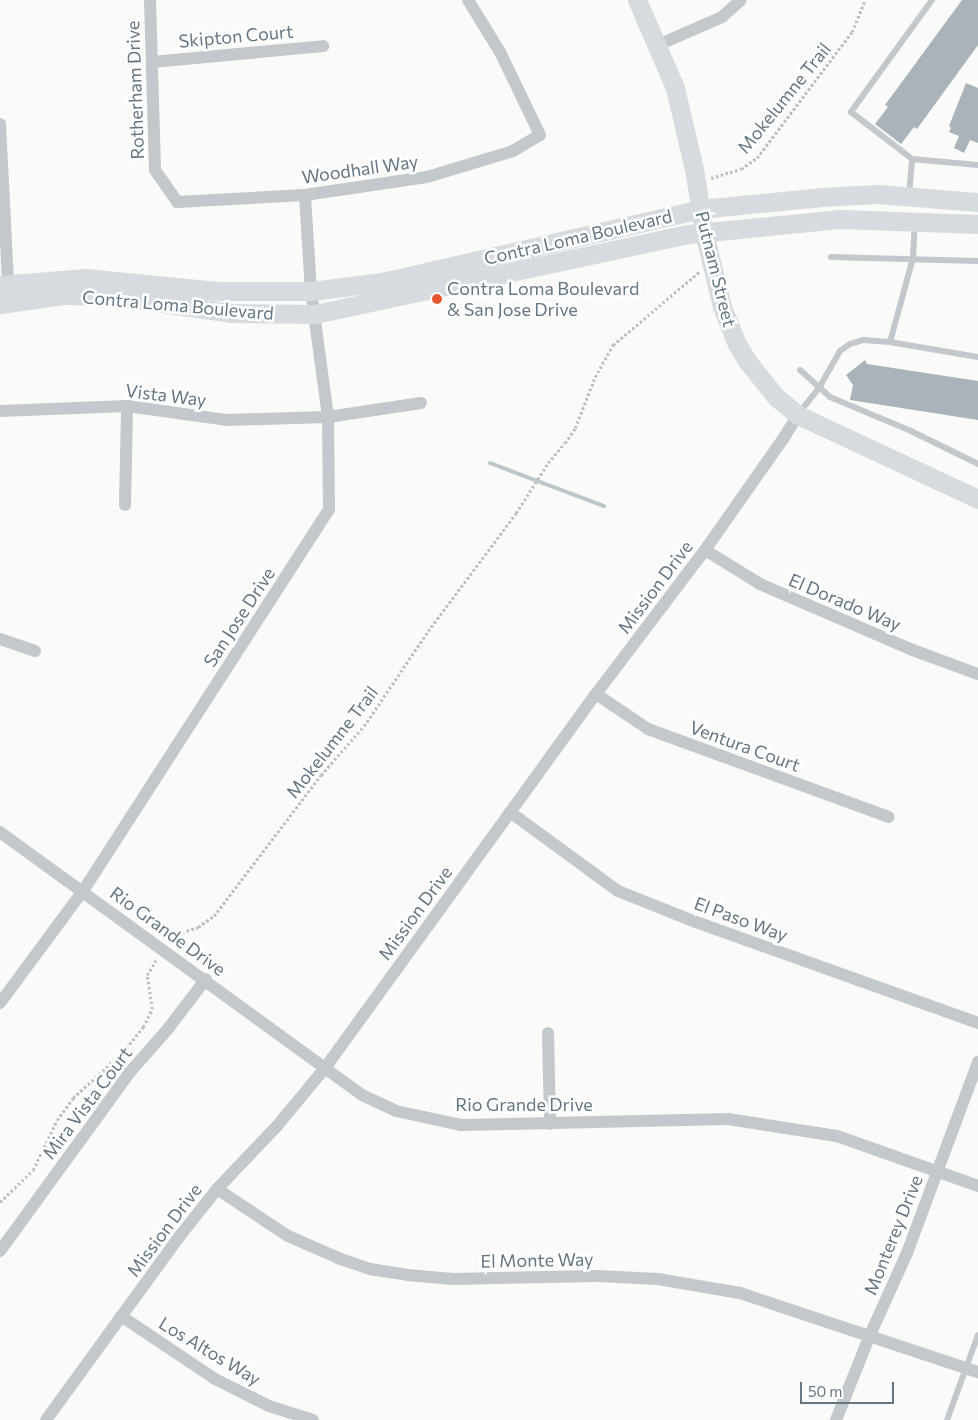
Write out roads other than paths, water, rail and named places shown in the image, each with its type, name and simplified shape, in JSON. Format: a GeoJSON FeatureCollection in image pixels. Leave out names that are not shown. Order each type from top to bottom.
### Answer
{"type":"FeatureCollection","features":[{"type":"Feature","properties":{"kind":"main road","name":"Putnam Street"},"geometry":{"type":"LineString","coordinates":[[637,0],[675,88],[696,181],[704,232],[722,307],[737,344],[762,381],[798,415],[978,499]]}},
{"type":"Feature","properties":{"kind":"main road","name":"Contra Loma Boulevard"},"geometry":{"type":"LineString","coordinates":[[4,284],[85,278],[217,291],[311,291],[382,282],[700,209],[822,197],[878,194],[978,202]]}},
{"type":"Feature","properties":{"kind":"main road","name":"Contra Loma Boulevard"},"geometry":{"type":"LineString","coordinates":[[5,303],[65,295],[112,296],[231,313],[315,314],[704,232],[840,219],[978,224]]}},
{"type":"Feature","properties":{"kind":"main road"},"geometry":{"type":"LineString","coordinates":[[4,284],[5,303]]}},
{"type":"Feature","properties":{"kind":"street","name":"Rotherham Drive"},"geometry":{"type":"LineString","coordinates":[[150,0],[155,170],[177,202]]}},
{"type":"Feature","properties":{"kind":"street","name":"Woodhall Way"},"geometry":{"type":"LineString","coordinates":[[177,202],[305,195],[428,177],[513,151],[540,135],[500,52],[468,0]]}},
{"type":"Feature","properties":{"kind":"street"},"geometry":{"type":"LineString","coordinates":[[658,45],[722,17],[741,0]]}},
{"type":"Feature","properties":{"kind":"street","name":"Skipton Court"},"geometry":{"type":"LineString","coordinates":[[152,62],[323,46]]}},
{"type":"Feature","properties":{"kind":"street"},"geometry":{"type":"LineString","coordinates":[[0,124],[4,284]]}},
{"type":"Feature","properties":{"kind":"street","name":"San Jose Drive"},"geometry":{"type":"LineString","coordinates":[[0,1003],[83,891],[329,509],[328,418],[311,291],[305,195]]}},
{"type":"Feature","properties":{"kind":"street","name":"Vista Way"},"geometry":{"type":"LineString","coordinates":[[0,411],[127,406],[226,420],[328,418],[421,403]]}},
{"type":"Feature","properties":{"kind":"street"},"geometry":{"type":"LineString","coordinates":[[125,505],[127,406]]}},
{"type":"Feature","properties":{"kind":"street","name":"Mission Drive"},"geometry":{"type":"LineString","coordinates":[[46,1420],[217,1188],[277,1126],[325,1068],[596,694],[705,550],[798,415]]}},
{"type":"Feature","properties":{"kind":"street","name":"El Dorado Way"},"geometry":{"type":"LineString","coordinates":[[705,550],[760,584],[910,649],[978,674]]}},
{"type":"Feature","properties":{"kind":"street"},"geometry":{"type":"LineString","coordinates":[[0,639],[36,651]]}},
{"type":"Feature","properties":{"kind":"street","name":"Ventura Court"},"geometry":{"type":"LineString","coordinates":[[596,694],[648,729],[888,817]]}},
{"type":"Feature","properties":{"kind":"street","name":"El Paso Way"},"geometry":{"type":"LineString","coordinates":[[510,812],[618,890],[696,922],[978,1023]]}},
{"type":"Feature","properties":{"kind":"street","name":"Rio Grande Drive"},"geometry":{"type":"LineString","coordinates":[[0,832],[163,951],[206,979],[362,1095],[396,1112],[461,1124],[550,1124],[728,1119],[838,1136],[938,1170],[978,1186]]}},
{"type":"Feature","properties":{"kind":"street","name":"Mira Vista Court"},"geometry":{"type":"LineString","coordinates":[[0,1251],[130,1072],[167,1030],[206,979]]}},
{"type":"Feature","properties":{"kind":"street"},"geometry":{"type":"LineString","coordinates":[[548,1033],[550,1124]]}},
{"type":"Feature","properties":{"kind":"street","name":"Monterey Drive"},"geometry":{"type":"LineString","coordinates":[[836,1420],[870,1335],[907,1253],[978,1062]]}},
{"type":"Feature","properties":{"kind":"street","name":"El Monte Way"},"geometry":{"type":"LineString","coordinates":[[217,1188],[288,1236],[338,1258],[370,1269],[453,1279],[598,1276],[658,1279],[740,1293],[972,1370]]}},
{"type":"Feature","properties":{"kind":"street","name":"Los Altos Way"},"geometry":{"type":"LineString","coordinates":[[121,1316],[215,1379],[269,1406],[312,1420]]}},
{"type":"Feature","properties":{"kind":"lane"},"geometry":{"type":"LineString","coordinates":[[932,0],[851,112],[912,159],[978,165]]}},
{"type":"Feature","properties":{"kind":"lane"},"geometry":{"type":"LineString","coordinates":[[909,196],[912,159]]}},
{"type":"Feature","properties":{"kind":"lane"},"geometry":{"type":"LineString","coordinates":[[890,342],[913,258],[915,221]]}},
{"type":"Feature","properties":{"kind":"lane"},"geometry":{"type":"LineString","coordinates":[[831,256],[978,261]]}},
{"type":"Feature","properties":{"kind":"lane"},"geometry":{"type":"LineString","coordinates":[[798,415],[820,388],[840,351],[850,344],[863,340],[890,342],[978,357]]}},
{"type":"Feature","properties":{"kind":"lane"},"geometry":{"type":"LineString","coordinates":[[800,370],[830,397],[978,464]]}},
{"type":"Feature","properties":{"kind":"lane"},"geometry":{"type":"LineString","coordinates":[[947,1420],[972,1370],[978,1335]]}},
{"type":"Feature","properties":{"kind":"waterway"},"geometry":{"type":"LineString","coordinates":[[490,463],[604,506]]}},
{"type":"Feature","properties":{"kind":"place","name":"Contra Loma Boulevard & San Jose Drive"},"geometry":{"type":"Point","coordinates":[437,299]}}]}
